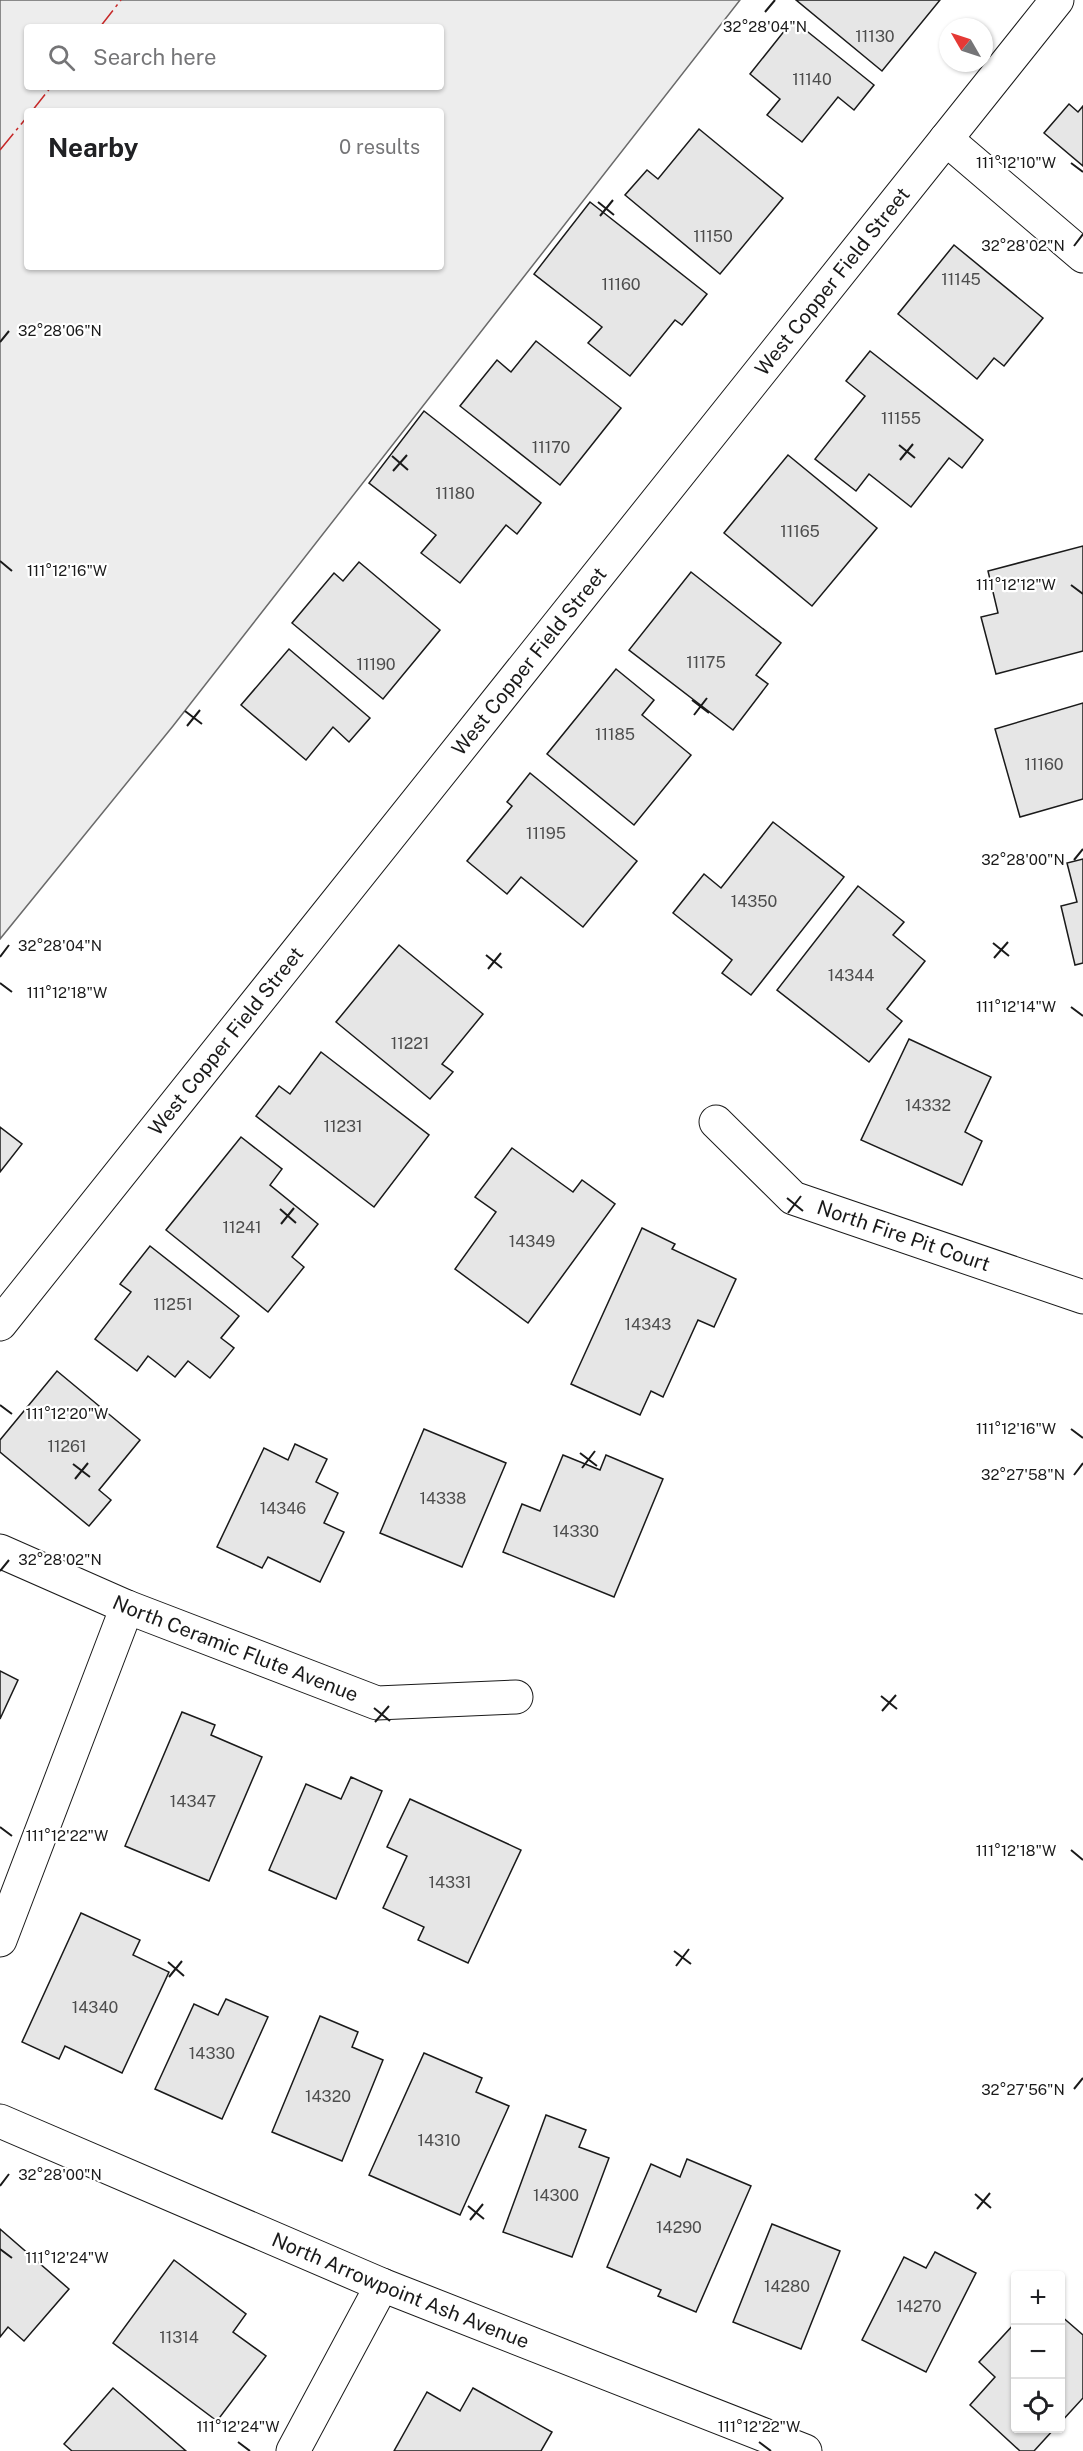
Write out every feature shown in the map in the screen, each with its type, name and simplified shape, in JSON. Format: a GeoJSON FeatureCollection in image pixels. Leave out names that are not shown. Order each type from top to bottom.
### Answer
{"type":"FeatureCollection","features":[{"type":"Feature","properties":{"kind":"street","name":"West Copper Field Street"},"geometry":{"type":"LineString","coordinates":[[0,1324],[1057,0]]}},
{"type":"Feature","properties":{"kind":"street"},"geometry":{"type":"LineString","coordinates":[[946,139],[1083,256]]}},
{"type":"Feature","properties":{"kind":"street","name":"North Fire Pit Court"},"geometry":{"type":"LineString","coordinates":[[716,1122],[793,1198],[1083,1297]]}},
{"type":"Feature","properties":{"kind":"street","name":"North Ceramic Flute Avenue"},"geometry":{"type":"LineString","coordinates":[[0,1551],[127,1606],[377,1703],[516,1697]]}},
{"type":"Feature","properties":{"kind":"street"},"geometry":{"type":"LineString","coordinates":[[0,1940],[127,1606]]}},
{"type":"Feature","properties":{"kind":"street","name":"North Arrowpoint Ash Avenue"},"geometry":{"type":"LineString","coordinates":[[0,2121],[382,2285],[805,2451]]}},
{"type":"Feature","properties":{"kind":"street"},"geometry":{"type":"LineString","coordinates":[[293,2451],[382,2285]]}},
{"type":"Feature","properties":{"kind":"shaded area"},"geometry":{"type":"Polygon","coordinates":[[[0,0],[740,0],[173,726],[0,939],[0,0]]]}},
{"type":"Feature","properties":{"kind":"building"},"geometry":{"type":"Polygon","coordinates":[[[796,0],[940,0],[882,71],[796,0]]]}},
{"type":"Feature","properties":{"kind":"building"},"geometry":{"type":"Polygon","coordinates":[[[793,20],[874,85],[854,110],[838,97],[802,142],[767,115],[780,99],[750,74],[793,20]]]}},
{"type":"Feature","properties":{"kind":"building"},"geometry":{"type":"Polygon","coordinates":[[[1069,104],[1078,112],[1083,106],[1083,166],[1044,133],[1069,104]]]}},
{"type":"Feature","properties":{"kind":"building"},"geometry":{"type":"Polygon","coordinates":[[[699,129],[783,198],[720,274],[625,195],[647,170],[658,179],[699,129]]]}},
{"type":"Feature","properties":{"kind":"building"},"geometry":{"type":"Polygon","coordinates":[[[590,202],[707,294],[682,325],[675,320],[630,376],[588,343],[602,327],[534,274],[590,202]]]}},
{"type":"Feature","properties":{"kind":"building"},"geometry":{"type":"Polygon","coordinates":[[[954,245],[1043,318],[1004,366],[994,358],[977,379],[898,314],[954,245]]]}},
{"type":"Feature","properties":{"kind":"building"},"geometry":{"type":"Polygon","coordinates":[[[536,341],[621,408],[560,485],[460,406],[497,360],[511,372],[536,341]]]}},
{"type":"Feature","properties":{"kind":"building"},"geometry":{"type":"Polygon","coordinates":[[[870,351],[983,440],[962,468],[949,458],[911,507],[869,474],[856,491],[815,459],[865,396],[846,381],[870,351]]]}},
{"type":"Feature","properties":{"kind":"building"},"geometry":{"type":"Polygon","coordinates":[[[424,411],[541,503],[517,534],[506,525],[460,583],[421,553],[436,535],[369,483],[424,411]]]}},
{"type":"Feature","properties":{"kind":"building"},"geometry":{"type":"Polygon","coordinates":[[[788,455],[877,528],[812,606],[724,533],[788,455]]]}},
{"type":"Feature","properties":{"kind":"building"},"geometry":{"type":"Polygon","coordinates":[[[1083,546],[1083,651],[996,674],[981,617],[998,613],[988,571],[1083,546]]]}},
{"type":"Feature","properties":{"kind":"building"},"geometry":{"type":"Polygon","coordinates":[[[359,562],[440,630],[383,699],[292,623],[334,573],[343,581],[359,562]]]}},
{"type":"Feature","properties":{"kind":"building"},"geometry":{"type":"Polygon","coordinates":[[[691,572],[781,643],[756,675],[768,684],[733,730],[629,650],[691,572]]]}},
{"type":"Feature","properties":{"kind":"building"},"geometry":{"type":"Polygon","coordinates":[[[289,649],[370,718],[349,742],[333,727],[306,760],[241,705],[289,649]]]}},
{"type":"Feature","properties":{"kind":"building"},"geometry":{"type":"Polygon","coordinates":[[[616,669],[654,700],[642,715],[691,755],[634,825],[547,754],[616,669]]]}},
{"type":"Feature","properties":{"kind":"building"},"geometry":{"type":"Polygon","coordinates":[[[1083,703],[1083,799],[1020,817],[995,729],[1083,703]]]}},
{"type":"Feature","properties":{"kind":"building"},"geometry":{"type":"Polygon","coordinates":[[[530,773],[637,861],[583,927],[521,877],[507,894],[467,861],[512,806],[507,802],[530,773]]]}},
{"type":"Feature","properties":{"kind":"building"},"geometry":{"type":"Polygon","coordinates":[[[773,822],[844,877],[751,995],[722,973],[732,960],[673,913],[704,874],[721,888],[773,822]]]}},
{"type":"Feature","properties":{"kind":"building"},"geometry":{"type":"Polygon","coordinates":[[[1083,859],[1083,963],[1075,965],[1061,906],[1077,902],[1067,863],[1083,859]]]}},
{"type":"Feature","properties":{"kind":"building"},"geometry":{"type":"Polygon","coordinates":[[[858,886],[904,922],[893,935],[925,961],[887,1009],[902,1021],[869,1062],[777,990],[858,886]]]}},
{"type":"Feature","properties":{"kind":"building"},"geometry":{"type":"Polygon","coordinates":[[[399,945],[483,1014],[442,1064],[453,1072],[430,1099],[336,1022],[399,945]]]}},
{"type":"Feature","properties":{"kind":"building"},"geometry":{"type":"Polygon","coordinates":[[[909,1039],[991,1077],[965,1132],[982,1141],[962,1185],[861,1140],[909,1039]]]}},
{"type":"Feature","properties":{"kind":"building"},"geometry":{"type":"Polygon","coordinates":[[[321,1052],[429,1135],[374,1207],[256,1116],[279,1086],[290,1094],[321,1052]]]}},
{"type":"Feature","properties":{"kind":"building"},"geometry":{"type":"Polygon","coordinates":[[[0,1127],[22,1144],[0,1172],[0,1127]]]}},
{"type":"Feature","properties":{"kind":"building"},"geometry":{"type":"Polygon","coordinates":[[[241,1137],[282,1169],[270,1185],[318,1224],[292,1257],[304,1267],[268,1312],[166,1230],[241,1137]]]}},
{"type":"Feature","properties":{"kind":"building"},"geometry":{"type":"Polygon","coordinates":[[[512,1148],[573,1192],[582,1180],[615,1204],[528,1323],[455,1269],[496,1212],[475,1197],[512,1148]]]}},
{"type":"Feature","properties":{"kind":"building"},"geometry":{"type":"Polygon","coordinates":[[[642,1228],[675,1244],[672,1249],[736,1279],[714,1327],[698,1320],[663,1397],[651,1391],[640,1415],[571,1384],[642,1228]]]}},
{"type":"Feature","properties":{"kind":"building"},"geometry":{"type":"Polygon","coordinates":[[[150,1246],[239,1316],[221,1338],[234,1348],[210,1378],[188,1361],[175,1377],[148,1356],[137,1371],[95,1339],[131,1292],[120,1284],[150,1246]]]}},
{"type":"Feature","properties":{"kind":"building"},"geometry":{"type":"Polygon","coordinates":[[[57,1371],[140,1440],[99,1490],[111,1500],[89,1526],[0,1452],[0,1440],[57,1371]]]}},
{"type":"Feature","properties":{"kind":"building"},"geometry":{"type":"Polygon","coordinates":[[[424,1429],[506,1463],[462,1567],[380,1533],[424,1429]]]}},
{"type":"Feature","properties":{"kind":"building"},"geometry":{"type":"Polygon","coordinates":[[[295,1444],[327,1459],[316,1482],[338,1493],[324,1523],[344,1532],[320,1582],[268,1557],[262,1568],[217,1547],[264,1448],[288,1460],[295,1444]]]}},
{"type":"Feature","properties":{"kind":"building"},"geometry":{"type":"Polygon","coordinates":[[[563,1455],[600,1470],[606,1455],[663,1479],[614,1597],[503,1552],[522,1504],[540,1511],[563,1455]]]}},
{"type":"Feature","properties":{"kind":"building"},"geometry":{"type":"Polygon","coordinates":[[[0,1671],[18,1680],[0,1719],[0,1671]]]}},
{"type":"Feature","properties":{"kind":"building"},"geometry":{"type":"Polygon","coordinates":[[[182,1712],[215,1725],[211,1735],[262,1757],[209,1881],[125,1846],[182,1712]]]}},
{"type":"Feature","properties":{"kind":"building"},"geometry":{"type":"Polygon","coordinates":[[[351,1777],[382,1791],[336,1899],[269,1870],[306,1784],[341,1799],[351,1777]]]}},
{"type":"Feature","properties":{"kind":"building"},"geometry":{"type":"Polygon","coordinates":[[[410,1799],[521,1850],[468,1963],[418,1940],[424,1927],[383,1908],[407,1856],[387,1847],[410,1799]]]}},
{"type":"Feature","properties":{"kind":"building"},"geometry":{"type":"Polygon","coordinates":[[[81,1913],[140,1940],[133,1955],[169,1972],[122,2073],[65,2046],[59,2059],[22,2042],[81,1913]]]}},
{"type":"Feature","properties":{"kind":"building"},"geometry":{"type":"Polygon","coordinates":[[[226,1999],[268,2017],[222,2119],[155,2089],[194,2004],[218,2015],[226,1999]]]}},
{"type":"Feature","properties":{"kind":"building"},"geometry":{"type":"Polygon","coordinates":[[[320,2016],[358,2032],[352,2047],[383,2060],[342,2161],[272,2132],[320,2016]]]}},
{"type":"Feature","properties":{"kind":"building"},"geometry":{"type":"Polygon","coordinates":[[[424,2053],[482,2078],[476,2092],[509,2106],[460,2215],[369,2175],[424,2053]]]}},
{"type":"Feature","properties":{"kind":"building"},"geometry":{"type":"Polygon","coordinates":[[[546,2115],[586,2130],[579,2147],[609,2158],[572,2257],[503,2232],[546,2115]]]}},
{"type":"Feature","properties":{"kind":"building"},"geometry":{"type":"Polygon","coordinates":[[[687,2159],[751,2186],[696,2312],[658,2296],[661,2290],[607,2267],[651,2164],[680,2177],[687,2159]]]}},
{"type":"Feature","properties":{"kind":"building"},"geometry":{"type":"Polygon","coordinates":[[[772,2224],[840,2251],[801,2349],[733,2322],[772,2224]]]}},
{"type":"Feature","properties":{"kind":"building"},"geometry":{"type":"Polygon","coordinates":[[[0,2229],[69,2289],[24,2341],[8,2327],[0,2337],[0,2229]]]}},
{"type":"Feature","properties":{"kind":"building"},"geometry":{"type":"Polygon","coordinates":[[[935,2252],[976,2273],[926,2372],[862,2340],[904,2257],[926,2268],[935,2252]]]}},
{"type":"Feature","properties":{"kind":"building"},"geometry":{"type":"Polygon","coordinates":[[[174,2260],[246,2314],[233,2332],[266,2356],[217,2421],[113,2343],[174,2260]]]}},
{"type":"Feature","properties":{"kind":"building"},"geometry":{"type":"Polygon","coordinates":[[[1065,2319],[1083,2335],[1083,2398],[1065,2418],[1065,2319]]]}},
{"type":"Feature","properties":{"kind":"building"},"geometry":{"type":"Polygon","coordinates":[[[1011,2327],[1011,2433],[1050,2433],[1034,2451],[1020,2451],[970,2405],[995,2377],[979,2362],[1011,2327]]]}},
{"type":"Feature","properties":{"kind":"building"},"geometry":{"type":"Polygon","coordinates":[[[113,2388],[186,2451],[72,2451],[64,2444],[113,2388]]]}},
{"type":"Feature","properties":{"kind":"building"},"geometry":{"type":"Polygon","coordinates":[[[473,2388],[552,2432],[541,2451],[394,2451],[427,2392],[460,2411],[473,2388]]]}},
{"type":"Feature","properties":{"kind":"power"},"geometry":{"type":"LineString","coordinates":[[102,24],[121,0]]}},
{"type":"Feature","properties":{"kind":"power"},"geometry":{"type":"LineString","coordinates":[[34,108],[49,90]]}},
{"type":"Feature","properties":{"kind":"power"},"geometry":{"type":"LineString","coordinates":[[0,150],[24,121]]}}]}
